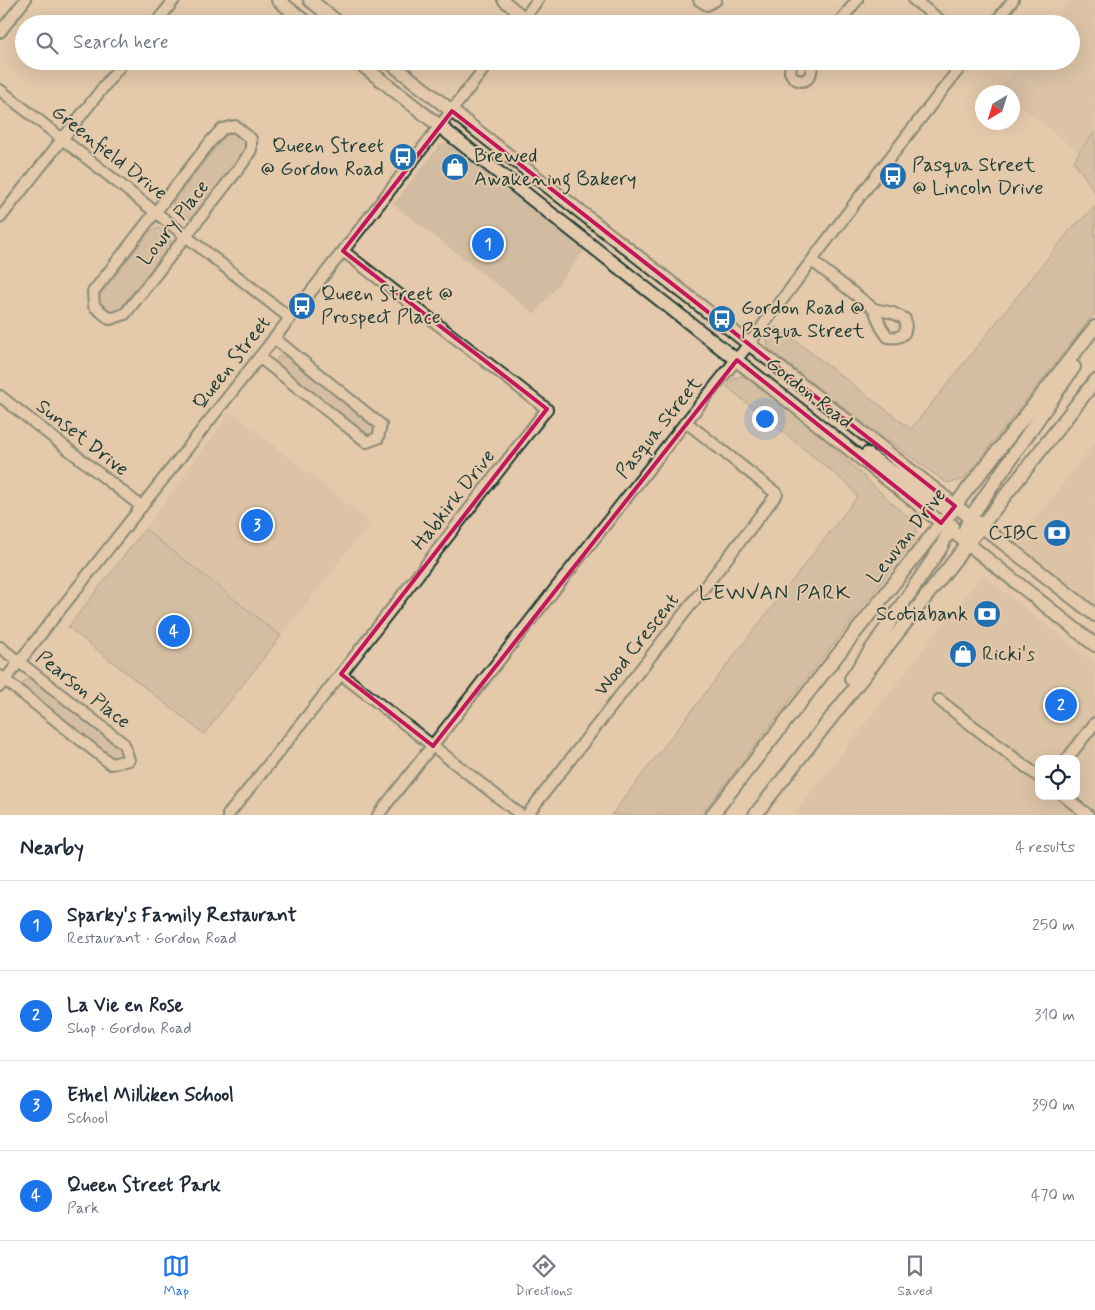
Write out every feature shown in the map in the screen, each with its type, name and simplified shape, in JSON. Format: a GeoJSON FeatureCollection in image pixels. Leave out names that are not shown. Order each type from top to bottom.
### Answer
{"type":"FeatureCollection","features":[{"type":"Feature","properties":{"kind":"main road"},"geometry":{"type":"LineString","coordinates":[[278,0],[297,15]]}},
{"type":"Feature","properties":{"kind":"main road"},"geometry":{"type":"LineString","coordinates":[[310,0],[329,15]]}},
{"type":"Feature","properties":{"kind":"main road","name":"Gordon Road"},"geometry":{"type":"LineString","coordinates":[[368,70],[824,428],[1095,645]]}},
{"type":"Feature","properties":{"kind":"main road","name":"Gordon Road"},"geometry":{"type":"LineString","coordinates":[[400,70],[749,344],[953,511],[969,521],[982,526],[1095,616]]}},
{"type":"Feature","properties":{"kind":"main road","name":"Lewvan Drive"},"geometry":{"type":"LineString","coordinates":[[953,511],[1095,328]]}},
{"type":"Feature","properties":{"kind":"main road"},"geometry":{"type":"LineString","coordinates":[[968,544],[963,537],[969,521],[1095,336]]}},
{"type":"Feature","properties":{"kind":"main road"},"geometry":{"type":"LineString","coordinates":[[755,815],[1095,381]]}},
{"type":"Feature","properties":{"kind":"main road"},"geometry":{"type":"LineString","coordinates":[[785,776],[940,549],[953,511],[840,435],[824,428]]}},
{"type":"Feature","properties":{"kind":"main road","name":"Lewvan Drive"},"geometry":{"type":"LineString","coordinates":[[712,815],[946,527]]}},
{"type":"Feature","properties":{"kind":"street"},"geometry":{"type":"LineString","coordinates":[[0,32],[25,0]]}},
{"type":"Feature","properties":{"kind":"street"},"geometry":{"type":"LineString","coordinates":[[162,15],[174,0]]}},
{"type":"Feature","properties":{"kind":"street"},"geometry":{"type":"LineString","coordinates":[[502,0],[517,15]]}},
{"type":"Feature","properties":{"kind":"street"},"geometry":{"type":"LineString","coordinates":[[526,15],[538,0]]}},
{"type":"Feature","properties":{"kind":"street"},"geometry":{"type":"LineString","coordinates":[[699,0],[708,5],[716,0]]}},
{"type":"Feature","properties":{"kind":"street"},"geometry":{"type":"LineString","coordinates":[[845,15],[857,0]]}},
{"type":"Feature","properties":{"kind":"street"},"geometry":{"type":"LineString","coordinates":[[914,0],[933,15]]}},
{"type":"Feature","properties":{"kind":"street"},"geometry":{"type":"LineString","coordinates":[[1001,15],[1013,0]]}},
{"type":"Feature","properties":{"kind":"street"},"geometry":{"type":"LineString","coordinates":[[0,218],[117,70]]}},
{"type":"Feature","properties":{"kind":"street","name":"Queen Street"},"geometry":{"type":"LineString","coordinates":[[2,680],[19,662],[142,507],[483,70]]}},
{"type":"Feature","properties":{"kind":"street"},"geometry":{"type":"LineString","coordinates":[[790,70],[794,78],[801,81],[810,75],[811,70]]}},
{"type":"Feature","properties":{"kind":"street","name":"Pasqua Street"},"geometry":{"type":"LineString","coordinates":[[378,815],[749,344],[958,70]]}},
{"type":"Feature","properties":{"kind":"street","name":"Greenfield Drive"},"geometry":{"type":"LineString","coordinates":[[0,90],[290,318]]}},
{"type":"Feature","properties":{"kind":"street","name":"Lowry Place"},"geometry":{"type":"LineString","coordinates":[[235,126],[251,138],[251,150],[243,163],[186,235],[125,314],[110,319],[94,306],[93,292],[155,212],[222,129],[235,126]]}},
{"type":"Feature","properties":{"kind":"street","name":"Habkirk Drive"},"geometry":{"type":"LineString","coordinates":[[228,815],[341,674],[547,409],[343,251]]}},
{"type":"Feature","properties":{"kind":"street"},"geometry":{"type":"LineString","coordinates":[[812,261],[874,309]]}},
{"type":"Feature","properties":{"kind":"street"},"geometry":{"type":"LineString","coordinates":[[259,357],[366,442],[378,438],[381,424],[274,338]]}},
{"type":"Feature","properties":{"kind":"street","name":"Sunset Drive"},"geometry":{"type":"LineString","coordinates":[[0,396],[142,507]]}},
{"type":"Feature","properties":{"kind":"street","name":"Wood Crescent"},"geometry":{"type":"LineString","coordinates":[[527,815],[777,494],[686,422]]}},
{"type":"Feature","properties":{"kind":"street","name":"Pearson Place"},"geometry":{"type":"LineString","coordinates":[[0,647],[124,744],[129,760],[111,764],[2,680]]}},
{"type":"Feature","properties":{"kind":"street"},"geometry":{"type":"LineString","coordinates":[[341,674],[521,815]]}},
{"type":"Feature","properties":{"kind":"street"},"geometry":{"type":"LineString","coordinates":[[939,700],[1035,774]]}},
{"type":"Feature","properties":{"kind":"street"},"geometry":{"type":"LineString","coordinates":[[1070,755],[1095,723]]}},
{"type":"Feature","properties":{"kind":"street"},"geometry":{"type":"LineString","coordinates":[[1069,800],[1088,815]]}},
{"type":"Feature","properties":{"kind":"highlighted area"},"geometry":{"type":"Polygon","coordinates":[[[452,111],[955,506],[941,523],[737,360],[433,746],[341,674],[547,409],[343,251],[452,111]]]}},
{"type":"Feature","properties":{"kind":"shaded area"},"geometry":{"type":"Polygon","coordinates":[[[1071,0],[1095,0],[1095,132],[1079,152],[1020,106],[1020,85],[1004,85],[1015,70],[1080,70],[1080,15],[1059,15],[1071,0]]]}},
{"type":"Feature","properties":{"kind":"shaded area"},"geometry":{"type":"Polygon","coordinates":[[[1095,132],[1095,192],[1074,162],[1079,152],[1095,132]]]}},
{"type":"Feature","properties":{"kind":"shaded area"},"geometry":{"type":"Polygon","coordinates":[[[233,133],[245,142],[245,152],[192,217],[184,219],[173,210],[173,202],[225,136],[233,133]]]}},
{"type":"Feature","properties":{"kind":"shaded area"},"geometry":{"type":"Polygon","coordinates":[[[446,143],[454,147],[585,250],[535,314],[393,204],[439,146],[446,143]]]}},
{"type":"Feature","properties":{"kind":"shaded area"},"geometry":{"type":"Polygon","coordinates":[[[1095,207],[1095,313],[963,480],[947,483],[874,431],[768,348],[767,339],[776,326],[911,429],[1072,228],[1095,207]]]}},
{"type":"Feature","properties":{"kind":"shaded area"},"geometry":{"type":"Polygon","coordinates":[[[159,228],[171,237],[170,246],[117,312],[110,313],[99,304],[99,297],[150,231],[159,228]]]}},
{"type":"Feature","properties":{"kind":"shaded area"},"geometry":{"type":"Polygon","coordinates":[[[278,357],[286,357],[374,426],[375,434],[369,437],[275,363],[278,357]]]}},
{"type":"Feature","properties":{"kind":"shaded area"},"geometry":{"type":"Polygon","coordinates":[[[747,375],[819,434],[894,505],[917,524],[915,539],[701,815],[611,815],[857,497],[851,487],[727,387],[733,378],[747,375]]]}},
{"type":"Feature","properties":{"kind":"shaded area"},"geometry":{"type":"Polygon","coordinates":[[[231,412],[370,522],[281,636],[145,529],[231,412]]]}},
{"type":"Feature","properties":{"kind":"shaded area"},"geometry":{"type":"Polygon","coordinates":[[[1095,443],[1095,605],[1017,543],[1095,443]]]}},
{"type":"Feature","properties":{"kind":"shaded area"},"geometry":{"type":"Polygon","coordinates":[[[145,529],[281,636],[204,734],[68,627],[145,529]]]}},
{"type":"Feature","properties":{"kind":"shaded area"},"geometry":{"type":"Polygon","coordinates":[[[982,575],[1095,664],[1095,815],[794,815],[982,575]]]}},
{"type":"Feature","properties":{"kind":"shaded area"},"geometry":{"type":"Polygon","coordinates":[[[29,678],[33,678],[121,747],[123,755],[120,758],[113,759],[25,690],[23,683],[29,678]]]}},
{"type":"Feature","properties":{"kind":"place","name":"Queen Street @ Gordon Road"},"geometry":{"type":"Point","coordinates":[403,157]}},
{"type":"Feature","properties":{"kind":"place","name":"Brewed Awakening Bakery"},"geometry":{"type":"Point","coordinates":[455,167]}},
{"type":"Feature","properties":{"kind":"place","name":"Pasqua Street @ Lincoln Drive"},"geometry":{"type":"Point","coordinates":[893,176]}},
{"type":"Feature","properties":{"kind":"place","name":"Sparky's Family Restaurant"},"geometry":{"type":"Point","coordinates":[488,244]}},
{"type":"Feature","properties":{"kind":"place","name":"Queen Street @ Prospect Place"},"geometry":{"type":"Point","coordinates":[302,306]}},
{"type":"Feature","properties":{"kind":"place","name":"Gordon Road @ Pasqua Street"},"geometry":{"type":"Point","coordinates":[722,319]}},
{"type":"Feature","properties":{"kind":"place","name":"Ethel Milliken School"},"geometry":{"type":"Point","coordinates":[257,525]}},
{"type":"Feature","properties":{"kind":"place","name":"CIBC"},"geometry":{"type":"Point","coordinates":[1057,533]}},
{"type":"Feature","properties":{"kind":"place","name":"Scotiabank"},"geometry":{"type":"Point","coordinates":[987,614]}},
{"type":"Feature","properties":{"kind":"place","name":"Queen Street Park"},"geometry":{"type":"Point","coordinates":[174,631]}},
{"type":"Feature","properties":{"kind":"place","name":"Ricki's"},"geometry":{"type":"Point","coordinates":[963,654]}},
{"type":"Feature","properties":{"kind":"place","name":"La Vie en Rose"},"geometry":{"type":"Point","coordinates":[1061,705]}},
{"type":"Feature","properties":{"kind":"district","name":"LEWVAN PARK"},"geometry":{"type":"Point","coordinates":[775,593]}}]}
